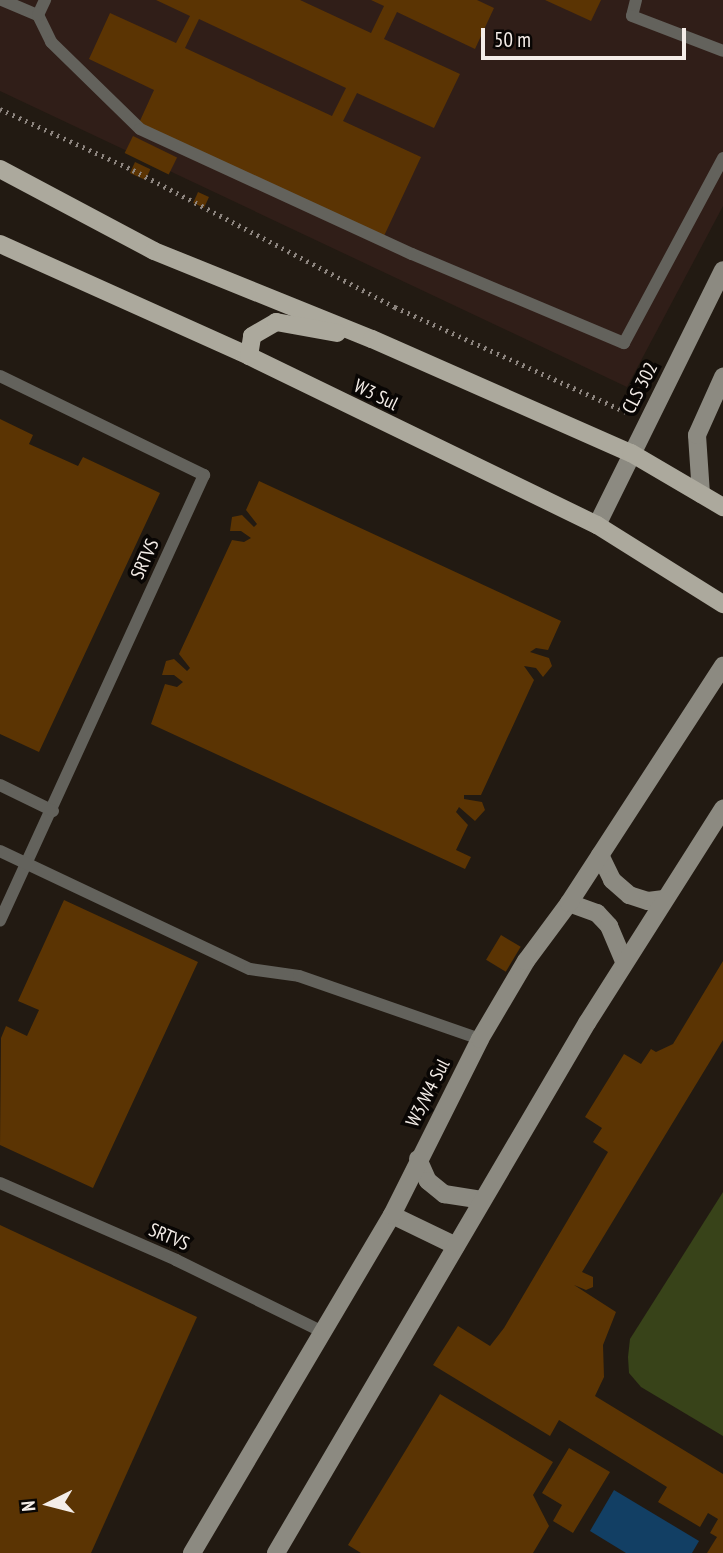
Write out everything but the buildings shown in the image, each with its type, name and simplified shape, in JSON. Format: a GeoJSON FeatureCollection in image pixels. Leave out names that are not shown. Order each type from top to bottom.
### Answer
{"type":"FeatureCollection","features":[{"type":"Feature","properties":{"kind":"main road"},"geometry":{"type":"LineString","coordinates":[[0,169],[154,251],[372,339],[631,453],[723,507]]}},
{"type":"Feature","properties":{"kind":"main road","name":"W3 Sul"},"geometry":{"type":"LineString","coordinates":[[0,244],[249,356],[597,525],[723,604]]}},
{"type":"Feature","properties":{"kind":"main road","name":"CLS 302"},"geometry":{"type":"LineString","coordinates":[[597,525],[646,421],[718,290],[723,271]]}},
{"type":"Feature","properties":{"kind":"main road"},"geometry":{"type":"LineString","coordinates":[[249,356],[252,335],[276,323],[372,339]]}},
{"type":"Feature","properties":{"kind":"main road"},"geometry":{"type":"LineString","coordinates":[[701,494],[696,435],[723,377]]}},
{"type":"Feature","properties":{"kind":"main road","name":"W3/W4 Sul"},"geometry":{"type":"LineString","coordinates":[[192,1553],[392,1215],[480,1039],[526,961],[569,903],[723,666]]}},
{"type":"Feature","properties":{"kind":"main road"},"geometry":{"type":"LineString","coordinates":[[276,1553],[624,961],[723,809]]}},
{"type":"Feature","properties":{"kind":"main road"},"geometry":{"type":"LineString","coordinates":[[600,855],[612,880],[629,895],[648,901],[664,898]]}},
{"type":"Feature","properties":{"kind":"main road"},"geometry":{"type":"LineString","coordinates":[[569,903],[597,913],[609,926],[624,961]]}},
{"type":"Feature","properties":{"kind":"main road"},"geometry":{"type":"LineString","coordinates":[[418,1159],[428,1181],[444,1194],[482,1200]]}},
{"type":"Feature","properties":{"kind":"main road"},"geometry":{"type":"LineString","coordinates":[[392,1215],[456,1247]]}},
{"type":"Feature","properties":{"kind":"lane"},"geometry":{"type":"LineString","coordinates":[[2,0],[38,15],[51,42],[140,129],[412,254],[624,343],[723,158]]}},
{"type":"Feature","properties":{"kind":"lane"},"geometry":{"type":"LineString","coordinates":[[38,15],[45,0]]}},
{"type":"Feature","properties":{"kind":"lane"},"geometry":{"type":"LineString","coordinates":[[636,0],[632,16],[723,51]]}},
{"type":"Feature","properties":{"kind":"lane","name":"SRTVS"},"geometry":{"type":"LineString","coordinates":[[0,376],[204,475],[54,811],[0,921]]}},
{"type":"Feature","properties":{"kind":"lane"},"geometry":{"type":"LineString","coordinates":[[0,785],[54,811]]}},
{"type":"Feature","properties":{"kind":"lane"},"geometry":{"type":"LineString","coordinates":[[0,851],[250,969],[299,976],[480,1039]]}},
{"type":"Feature","properties":{"kind":"lane","name":"SRTVS"},"geometry":{"type":"LineString","coordinates":[[0,1182],[176,1260],[321,1331]]}},
{"type":"Feature","properties":{"kind":"path"},"geometry":{"type":"LineString","coordinates":[[0,109],[133,170],[395,307],[646,421]]}},
{"type":"Feature","properties":{"kind":"shaded area"},"geometry":{"type":"Polygon","coordinates":[[[0,0],[723,0],[723,206],[627,387],[0,91],[0,0]]]}},
{"type":"Feature","properties":{"kind":"green space"},"geometry":{"type":"Polygon","coordinates":[[[723,1192],[723,1436],[641,1387],[629,1373],[628,1357],[630,1339],[723,1192]]]}},
{"type":"Feature","properties":{"kind":"water"},"geometry":{"type":"Polygon","coordinates":[[[614,1490],[699,1541],[692,1553],[626,1553],[590,1531],[614,1490]]]}}]}
